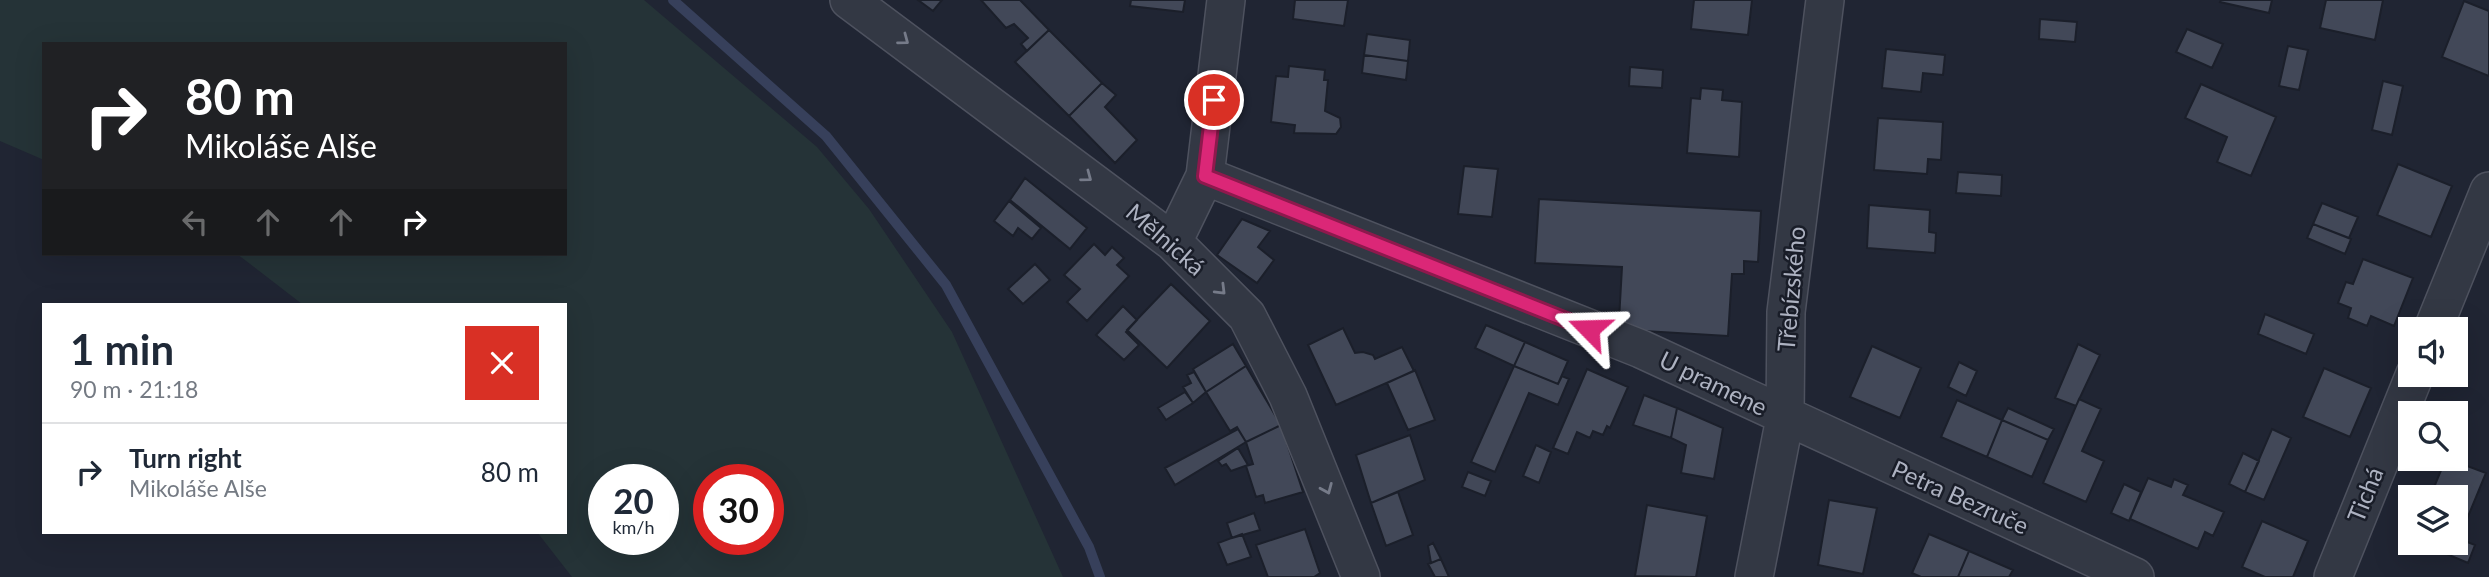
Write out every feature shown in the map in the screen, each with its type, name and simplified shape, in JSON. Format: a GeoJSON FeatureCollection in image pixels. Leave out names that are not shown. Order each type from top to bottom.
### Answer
{"type":"FeatureCollection","features":[{"type":"Feature","properties":{"kind":"street","name":"Mělnická"},"geometry":{"type":"LineString","coordinates":[[849,0],[1172,242],[1247,316],[1288,396],[1360,577]]}},
{"type":"Feature","properties":{"kind":"street"},"geometry":{"type":"LineString","coordinates":[[1172,242],[1205,176],[1226,0]]}},
{"type":"Feature","properties":{"kind":"street","name":"Třebízského"},"geometry":{"type":"LineString","coordinates":[[1754,577],[1785,418],[1786,312],[1825,0]]}},
{"type":"Feature","properties":{"kind":"street","name":"U pramene"},"geometry":{"type":"LineString","coordinates":[[1205,176],[1641,349],[1785,418]]}},
{"type":"Feature","properties":{"kind":"street"},"geometry":{"type":"LineString","coordinates":[[2438,317],[2489,191]]}},
{"type":"Feature","properties":{"kind":"street","name":"Tichá"},"geometry":{"type":"LineString","coordinates":[[2333,577],[2410,387]]}},
{"type":"Feature","properties":{"kind":"street","name":"Petra Bezruče"},"geometry":{"type":"LineString","coordinates":[[1785,418],[2134,577]]}},
{"type":"Feature","properties":{"kind":"shaded area"},"geometry":{"type":"Polygon","coordinates":[[[0,0],[644,0],[817,147],[869,209],[952,332],[1063,577],[572,577],[539,534],[567,534],[567,303],[301,303],[240,256],[567,256],[567,42],[42,42],[42,159],[0,141],[0,0]]]}},
{"type":"Feature","properties":{"kind":"building"},"geometry":{"type":"Polygon","coordinates":[[[918,0],[942,0],[933,11],[918,0]]]}},
{"type":"Feature","properties":{"kind":"building"},"geometry":{"type":"Polygon","coordinates":[[[981,0],[1020,0],[1049,30],[1027,51],[1021,44],[1028,38],[1014,24],[1006,28],[981,0]]]}},
{"type":"Feature","properties":{"kind":"building"},"geometry":{"type":"Polygon","coordinates":[[[1131,0],[1185,0],[1183,12],[1130,6],[1131,0]]]}},
{"type":"Feature","properties":{"kind":"building"},"geometry":{"type":"Polygon","coordinates":[[[1295,0],[1348,0],[1344,26],[1293,19],[1295,0]]]}},
{"type":"Feature","properties":{"kind":"building"},"geometry":{"type":"Polygon","coordinates":[[[1694,0],[1752,0],[1748,35],[1691,29],[1694,0]]]}},
{"type":"Feature","properties":{"kind":"building"},"geometry":{"type":"Polygon","coordinates":[[[2272,0],[2269,13],[2220,2],[2272,0]]]}},
{"type":"Feature","properties":{"kind":"building"},"geometry":{"type":"Polygon","coordinates":[[[2326,0],[2383,0],[2375,40],[2320,28],[2326,0]]]}},
{"type":"Feature","properties":{"kind":"building"},"geometry":{"type":"Polygon","coordinates":[[[2464,1],[2489,11],[2489,76],[2442,57],[2464,1]]]}},
{"type":"Feature","properties":{"kind":"building"},"geometry":{"type":"Polygon","coordinates":[[[2040,19],[2077,22],[2075,42],[2039,39],[2040,19]]]}},
{"type":"Feature","properties":{"kind":"building"},"geometry":{"type":"Polygon","coordinates":[[[2187,29],[2223,44],[2212,68],[2176,52],[2187,29]]]}},
{"type":"Feature","properties":{"kind":"building"},"geometry":{"type":"Polygon","coordinates":[[[1049,30],[1102,83],[1069,116],[1015,62],[1049,30]]]}},
{"type":"Feature","properties":{"kind":"building"},"geometry":{"type":"Polygon","coordinates":[[[1367,34],[1410,40],[1408,61],[1364,55],[1367,34]]]}},
{"type":"Feature","properties":{"kind":"building"},"geometry":{"type":"Polygon","coordinates":[[[2288,46],[2308,50],[2299,90],[2279,86],[2288,46]]]}},
{"type":"Feature","properties":{"kind":"building"},"geometry":{"type":"Polygon","coordinates":[[[1886,49],[1945,55],[1943,75],[1923,73],[1921,92],[1882,88],[1886,49]]]}},
{"type":"Feature","properties":{"kind":"building"},"geometry":{"type":"Polygon","coordinates":[[[1364,55],[1408,61],[1406,80],[1362,73],[1364,55]]]}},
{"type":"Feature","properties":{"kind":"building"},"geometry":{"type":"Polygon","coordinates":[[[1289,66],[1325,70],[1324,80],[1328,80],[1325,111],[1340,118],[1341,127],[1336,134],[1294,133],[1295,125],[1271,122],[1276,76],[1288,77],[1289,66]]]}},
{"type":"Feature","properties":{"kind":"building"},"geometry":{"type":"Polygon","coordinates":[[[1630,67],[1663,70],[1662,88],[1629,86],[1630,67]]]}},
{"type":"Feature","properties":{"kind":"building"},"geometry":{"type":"Polygon","coordinates":[[[2383,81],[2403,86],[2392,135],[2372,130],[2383,81]]]}},
{"type":"Feature","properties":{"kind":"building"},"geometry":{"type":"Polygon","coordinates":[[[1102,83],[1116,95],[1105,107],[1137,140],[1115,163],[1069,116],[1102,83]]]}},
{"type":"Feature","properties":{"kind":"building"},"geometry":{"type":"Polygon","coordinates":[[[2201,84],[2276,117],[2251,176],[2217,162],[2227,137],[2185,118],[2201,84]]]}},
{"type":"Feature","properties":{"kind":"building"},"geometry":{"type":"Polygon","coordinates":[[[1701,88],[1723,90],[1722,100],[1742,102],[1739,157],[1687,153],[1691,98],[1700,99],[1701,88]]]}},
{"type":"Feature","properties":{"kind":"building"},"geometry":{"type":"Polygon","coordinates":[[[1878,118],[1943,122],[1941,160],[1928,159],[1927,174],[1874,170],[1878,118]]]}},
{"type":"Feature","properties":{"kind":"building"},"geometry":{"type":"Polygon","coordinates":[[[2398,164],[2452,186],[2431,237],[2377,215],[2398,164]]]}},
{"type":"Feature","properties":{"kind":"building"},"geometry":{"type":"Polygon","coordinates":[[[1464,166],[1498,169],[1492,217],[1458,214],[1464,166]]]}},
{"type":"Feature","properties":{"kind":"building"},"geometry":{"type":"Polygon","coordinates":[[[1958,172],[2002,175],[2001,196],[1956,193],[1958,172]]]}},
{"type":"Feature","properties":{"kind":"building"},"geometry":{"type":"Polygon","coordinates":[[[1025,178],[1087,228],[1070,249],[1010,200],[1025,178]]]}},
{"type":"Feature","properties":{"kind":"building"},"geometry":{"type":"Polygon","coordinates":[[[1539,199],[1761,211],[1758,262],[1744,261],[1744,274],[1732,274],[1728,336],[1644,331],[1619,320],[1622,267],[1535,263],[1539,199]]]}},
{"type":"Feature","properties":{"kind":"building"},"geometry":{"type":"Polygon","coordinates":[[[1009,201],[1041,228],[1032,239],[1018,228],[1013,236],[994,221],[1009,201]]]}},
{"type":"Feature","properties":{"kind":"building"},"geometry":{"type":"Polygon","coordinates":[[[2322,203],[2358,217],[2349,238],[2313,224],[2322,203]]]}},
{"type":"Feature","properties":{"kind":"building"},"geometry":{"type":"Polygon","coordinates":[[[1869,205],[1930,210],[1929,232],[1936,233],[1935,253],[1867,248],[1869,205]]]}},
{"type":"Feature","properties":{"kind":"building"},"geometry":{"type":"Polygon","coordinates":[[[1242,219],[1270,231],[1258,247],[1274,260],[1257,283],[1217,255],[1242,219]]]}},
{"type":"Feature","properties":{"kind":"building"},"geometry":{"type":"Polygon","coordinates":[[[2313,224],[2351,239],[2345,254],[2307,238],[2313,224]]]}},
{"type":"Feature","properties":{"kind":"building"},"geometry":{"type":"Polygon","coordinates":[[[1094,244],[1105,255],[1112,247],[1124,258],[1117,265],[1129,276],[1087,321],[1067,302],[1080,289],[1064,275],[1094,244]]]}},
{"type":"Feature","properties":{"kind":"building"},"geometry":{"type":"Polygon","coordinates":[[[2363,259],[2413,278],[2394,326],[2371,316],[2367,326],[2348,318],[2351,308],[2338,303],[2346,282],[2353,284],[2363,259]]]}},
{"type":"Feature","properties":{"kind":"building"},"geometry":{"type":"Polygon","coordinates":[[[1035,264],[1050,280],[1023,304],[1008,289],[1035,264]]]}},
{"type":"Feature","properties":{"kind":"building"},"geometry":{"type":"Polygon","coordinates":[[[1171,284],[1210,321],[1167,368],[1127,330],[1171,284]]]}},
{"type":"Feature","properties":{"kind":"building"},"geometry":{"type":"Polygon","coordinates":[[[1123,306],[1137,320],[1126,332],[1139,345],[1124,360],[1096,335],[1123,306]]]}},
{"type":"Feature","properties":{"kind":"building"},"geometry":{"type":"Polygon","coordinates":[[[2265,314],[2314,334],[2306,354],[2258,334],[2265,314]]]}},
{"type":"Feature","properties":{"kind":"building"},"geometry":{"type":"Polygon","coordinates":[[[1486,325],[1525,342],[1514,366],[1475,348],[1486,325]]]}},
{"type":"Feature","properties":{"kind":"building"},"geometry":{"type":"Polygon","coordinates":[[[1343,328],[1355,353],[1373,355],[1375,359],[1402,347],[1414,371],[1336,405],[1308,345],[1343,328]]]}},
{"type":"Feature","properties":{"kind":"building"},"geometry":{"type":"Polygon","coordinates":[[[1525,342],[1568,361],[1558,384],[1514,366],[1525,342]]]}},
{"type":"Feature","properties":{"kind":"building"},"geometry":{"type":"Polygon","coordinates":[[[1233,344],[1246,366],[1206,392],[1193,369],[1233,344]]]}},
{"type":"Feature","properties":{"kind":"building"},"geometry":{"type":"Polygon","coordinates":[[[2078,344],[2100,355],[2076,406],[2055,398],[2078,344]]]}},
{"type":"Feature","properties":{"kind":"building"},"geometry":{"type":"Polygon","coordinates":[[[1872,346],[1921,368],[1900,418],[1850,397],[1872,346]]]}},
{"type":"Feature","properties":{"kind":"building"},"geometry":{"type":"Polygon","coordinates":[[[1959,362],[1977,371],[1966,396],[1948,387],[1959,362]]]}},
{"type":"Feature","properties":{"kind":"building"},"geometry":{"type":"Polygon","coordinates":[[[1246,366],[1281,425],[1246,442],[1237,427],[1230,431],[1206,392],[1246,366]]]}},
{"type":"Feature","properties":{"kind":"building"},"geometry":{"type":"Polygon","coordinates":[[[1514,366],[1558,384],[1562,376],[1569,379],[1558,405],[1529,393],[1495,472],[1471,462],[1514,366]]]}},
{"type":"Feature","properties":{"kind":"building"},"geometry":{"type":"Polygon","coordinates":[[[2324,368],[2371,388],[2350,437],[2303,417],[2324,368]]]}},
{"type":"Feature","properties":{"kind":"building"},"geometry":{"type":"Polygon","coordinates":[[[1587,369],[1628,387],[1610,428],[1607,426],[1603,435],[1593,431],[1590,438],[1577,432],[1568,454],[1553,448],[1587,369]]]}},
{"type":"Feature","properties":{"kind":"building"},"geometry":{"type":"Polygon","coordinates":[[[1415,370],[1435,420],[1408,430],[1387,383],[1415,370]]]}},
{"type":"Feature","properties":{"kind":"building"},"geometry":{"type":"Polygon","coordinates":[[[1194,372],[1206,392],[1193,403],[1183,387],[1191,383],[1187,375],[1194,372]]]}},
{"type":"Feature","properties":{"kind":"building"},"geometry":{"type":"Polygon","coordinates":[[[1185,392],[1193,403],[1166,420],[1158,408],[1185,392]]]}},
{"type":"Feature","properties":{"kind":"building"},"geometry":{"type":"Polygon","coordinates":[[[1644,395],[1677,408],[1671,438],[1633,425],[1644,395]]]}},
{"type":"Feature","properties":{"kind":"building"},"geometry":{"type":"Polygon","coordinates":[[[2079,399],[2101,409],[2082,451],[2104,461],[2086,502],[2043,483],[2079,399]]]}},
{"type":"Feature","properties":{"kind":"building"},"geometry":{"type":"Polygon","coordinates":[[[1957,400],[2002,420],[1987,457],[1941,437],[1957,400]]]}},
{"type":"Feature","properties":{"kind":"building"},"geometry":{"type":"Polygon","coordinates":[[[1677,408],[1723,428],[1714,479],[1681,473],[1686,445],[1671,438],[1677,408]]]}},
{"type":"Feature","properties":{"kind":"building"},"geometry":{"type":"Polygon","coordinates":[[[2008,408],[2054,429],[2048,440],[2002,420],[2008,408]]]}},
{"type":"Feature","properties":{"kind":"building"},"geometry":{"type":"Polygon","coordinates":[[[2002,420],[2048,440],[2032,477],[1987,457],[2002,420]]]}},
{"type":"Feature","properties":{"kind":"building"},"geometry":{"type":"Polygon","coordinates":[[[1281,425],[1303,492],[1265,503],[1263,495],[1256,497],[1246,466],[1253,464],[1246,442],[1281,425]]]}},
{"type":"Feature","properties":{"kind":"building"},"geometry":{"type":"Polygon","coordinates":[[[1238,429],[1246,442],[1175,485],[1165,468],[1238,429]]]}},
{"type":"Feature","properties":{"kind":"building"},"geometry":{"type":"Polygon","coordinates":[[[2272,429],[2291,438],[2264,500],[2245,492],[2272,429]]]}},
{"type":"Feature","properties":{"kind":"building"},"geometry":{"type":"Polygon","coordinates":[[[1410,435],[1425,480],[1371,503],[1356,455],[1410,435]]]}},
{"type":"Feature","properties":{"kind":"building"},"geometry":{"type":"Polygon","coordinates":[[[1536,445],[1551,452],[1539,483],[1523,476],[1536,445]]]}},
{"type":"Feature","properties":{"kind":"building"},"geometry":{"type":"Polygon","coordinates":[[[1238,448],[1248,465],[1231,471],[1226,464],[1222,466],[1218,461],[1238,448]]]}},
{"type":"Feature","properties":{"kind":"building"},"geometry":{"type":"Polygon","coordinates":[[[2243,453],[2259,461],[2245,492],[2229,484],[2243,453]]]}},
{"type":"Feature","properties":{"kind":"building"},"geometry":{"type":"Polygon","coordinates":[[[2468,466],[2486,473],[2468,517],[2468,485],[2435,485],[2441,471],[2468,471],[2468,466]]]}},
{"type":"Feature","properties":{"kind":"building"},"geometry":{"type":"Polygon","coordinates":[[[1468,472],[1491,481],[1485,496],[1462,487],[1468,472]]]}},
{"type":"Feature","properties":{"kind":"building"},"geometry":{"type":"Polygon","coordinates":[[[2148,478],[2171,487],[2174,479],[2188,485],[2183,495],[2224,512],[2213,536],[2205,532],[2198,549],[2130,519],[2148,478]]]}},
{"type":"Feature","properties":{"kind":"building"},"geometry":{"type":"Polygon","coordinates":[[[2124,484],[2141,492],[2129,521],[2111,513],[2124,484]]]}},
{"type":"Feature","properties":{"kind":"building"},"geometry":{"type":"Polygon","coordinates":[[[1398,492],[1413,535],[1386,546],[1371,503],[1398,492]]]}},
{"type":"Feature","properties":{"kind":"building"},"geometry":{"type":"Polygon","coordinates":[[[1829,500],[1877,508],[1863,574],[1818,565],[1829,500]]]}},
{"type":"Feature","properties":{"kind":"building"},"geometry":{"type":"Polygon","coordinates":[[[1647,505],[1707,516],[1696,577],[1635,576],[1647,505]]]}},
{"type":"Feature","properties":{"kind":"building"},"geometry":{"type":"Polygon","coordinates":[[[1254,513],[1260,530],[1232,538],[1227,523],[1254,513]]]}},
{"type":"Feature","properties":{"kind":"building"},"geometry":{"type":"Polygon","coordinates":[[[2262,521],[2308,541],[2293,577],[2265,577],[2242,567],[2262,521]]]}},
{"type":"Feature","properties":{"kind":"building"},"geometry":{"type":"Polygon","coordinates":[[[1305,529],[1320,573],[1314,577],[1268,577],[1256,545],[1305,529]]]}},
{"type":"Feature","properties":{"kind":"building"},"geometry":{"type":"Polygon","coordinates":[[[1242,534],[1251,557],[1227,565],[1218,543],[1242,534]]]}},
{"type":"Feature","properties":{"kind":"building"},"geometry":{"type":"Polygon","coordinates":[[[1929,534],[1969,551],[1958,577],[1921,577],[1912,573],[1929,534]]]}},
{"type":"Feature","properties":{"kind":"building"},"geometry":{"type":"Polygon","coordinates":[[[2468,542],[2475,545],[2468,563],[2449,555],[2468,555],[2468,542]]]}},
{"type":"Feature","properties":{"kind":"building"},"geometry":{"type":"Polygon","coordinates":[[[1433,543],[1441,559],[1431,563],[1428,546],[1433,543]]]}},
{"type":"Feature","properties":{"kind":"building"},"geometry":{"type":"Polygon","coordinates":[[[1969,551],[2013,570],[2009,577],[1958,577],[1969,551]]]}},
{"type":"Feature","properties":{"kind":"building"},"geometry":{"type":"Polygon","coordinates":[[[1441,559],[1449,577],[1435,577],[1428,564],[1441,559]]]}},
{"type":"Feature","properties":{"kind":"waterway"},"geometry":{"type":"LineString","coordinates":[[673,0],[826,136],[946,285],[1089,547],[1100,577]]}},
{"type":"Feature","properties":{"kind":"route"},"geometry":{"type":"LineString","coordinates":[[1214,100],[1205,176],[1589,329]]}}]}
